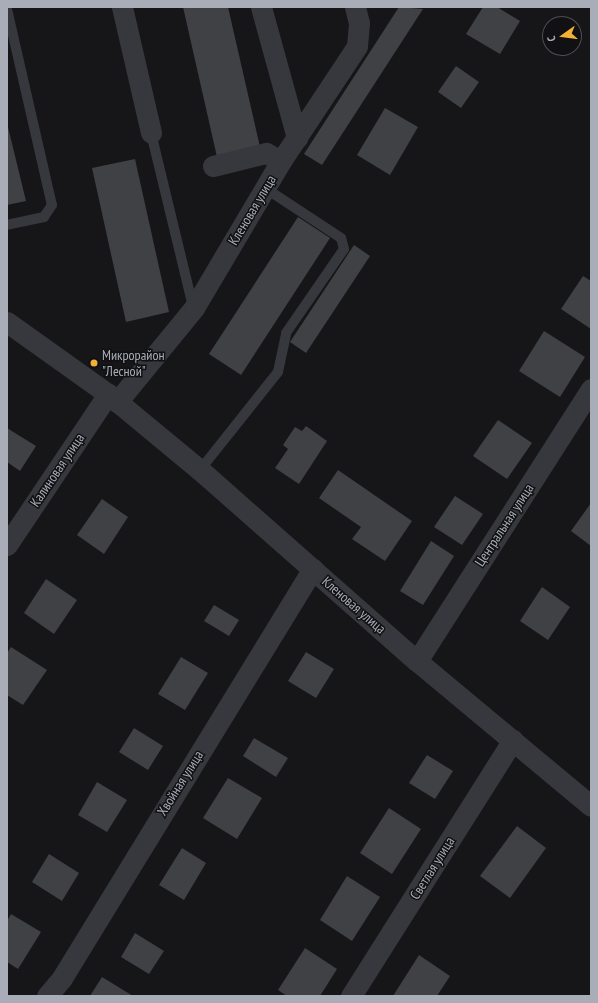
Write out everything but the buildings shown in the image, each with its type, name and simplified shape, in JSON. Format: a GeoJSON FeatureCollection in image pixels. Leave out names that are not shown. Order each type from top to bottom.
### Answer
{"type":"FeatureCollection","features":[{"type":"Feature","properties":{"kind":"street"},"geometry":{"type":"LineString","coordinates":[[122,7],[152,133]]}},
{"type":"Feature","properties":{"kind":"street"},"geometry":{"type":"LineString","coordinates":[[261,7],[297,138]]}},
{"type":"Feature","properties":{"kind":"street","name":"Кленовая улица"},"geometry":{"type":"LineString","coordinates":[[113,398],[194,308],[281,161],[357,46],[359,23],[355,7]]}},
{"type":"Feature","properties":{"kind":"street"},"geometry":{"type":"LineString","coordinates":[[213,166],[266,154],[281,161]]}},
{"type":"Feature","properties":{"kind":"street","name":"Кленовая улица"},"geometry":{"type":"LineString","coordinates":[[7,322],[113,398],[200,470],[417,661],[591,806]]}},
{"type":"Feature","properties":{"kind":"street","name":"Центральная улица"},"geometry":{"type":"LineString","coordinates":[[417,661],[591,389]]}},
{"type":"Feature","properties":{"kind":"street","name":"Калиновая улица"},"geometry":{"type":"LineString","coordinates":[[7,546],[113,398]]}},
{"type":"Feature","properties":{"kind":"street","name":"Хвойная улица"},"geometry":{"type":"LineString","coordinates":[[46,996],[62,978],[313,569]]}},
{"type":"Feature","properties":{"kind":"street","name":"Светлая улица"},"geometry":{"type":"LineString","coordinates":[[351,996],[513,740]]}},
{"type":"Feature","properties":{"kind":"lane"},"geometry":{"type":"LineString","coordinates":[[7,225],[44,217],[52,205],[7,9],[11,7]]}},
{"type":"Feature","properties":{"kind":"lane"},"geometry":{"type":"LineString","coordinates":[[152,133],[194,308]]}},
{"type":"Feature","properties":{"kind":"lane"},"geometry":{"type":"LineString","coordinates":[[200,470],[278,372],[286,333],[344,249],[341,238],[265,188]]}},
{"type":"Feature","properties":{"kind":"place","name":"Микрорайон \"Лесной\""},"geometry":{"type":"Point","coordinates":[94,363]}}]}
